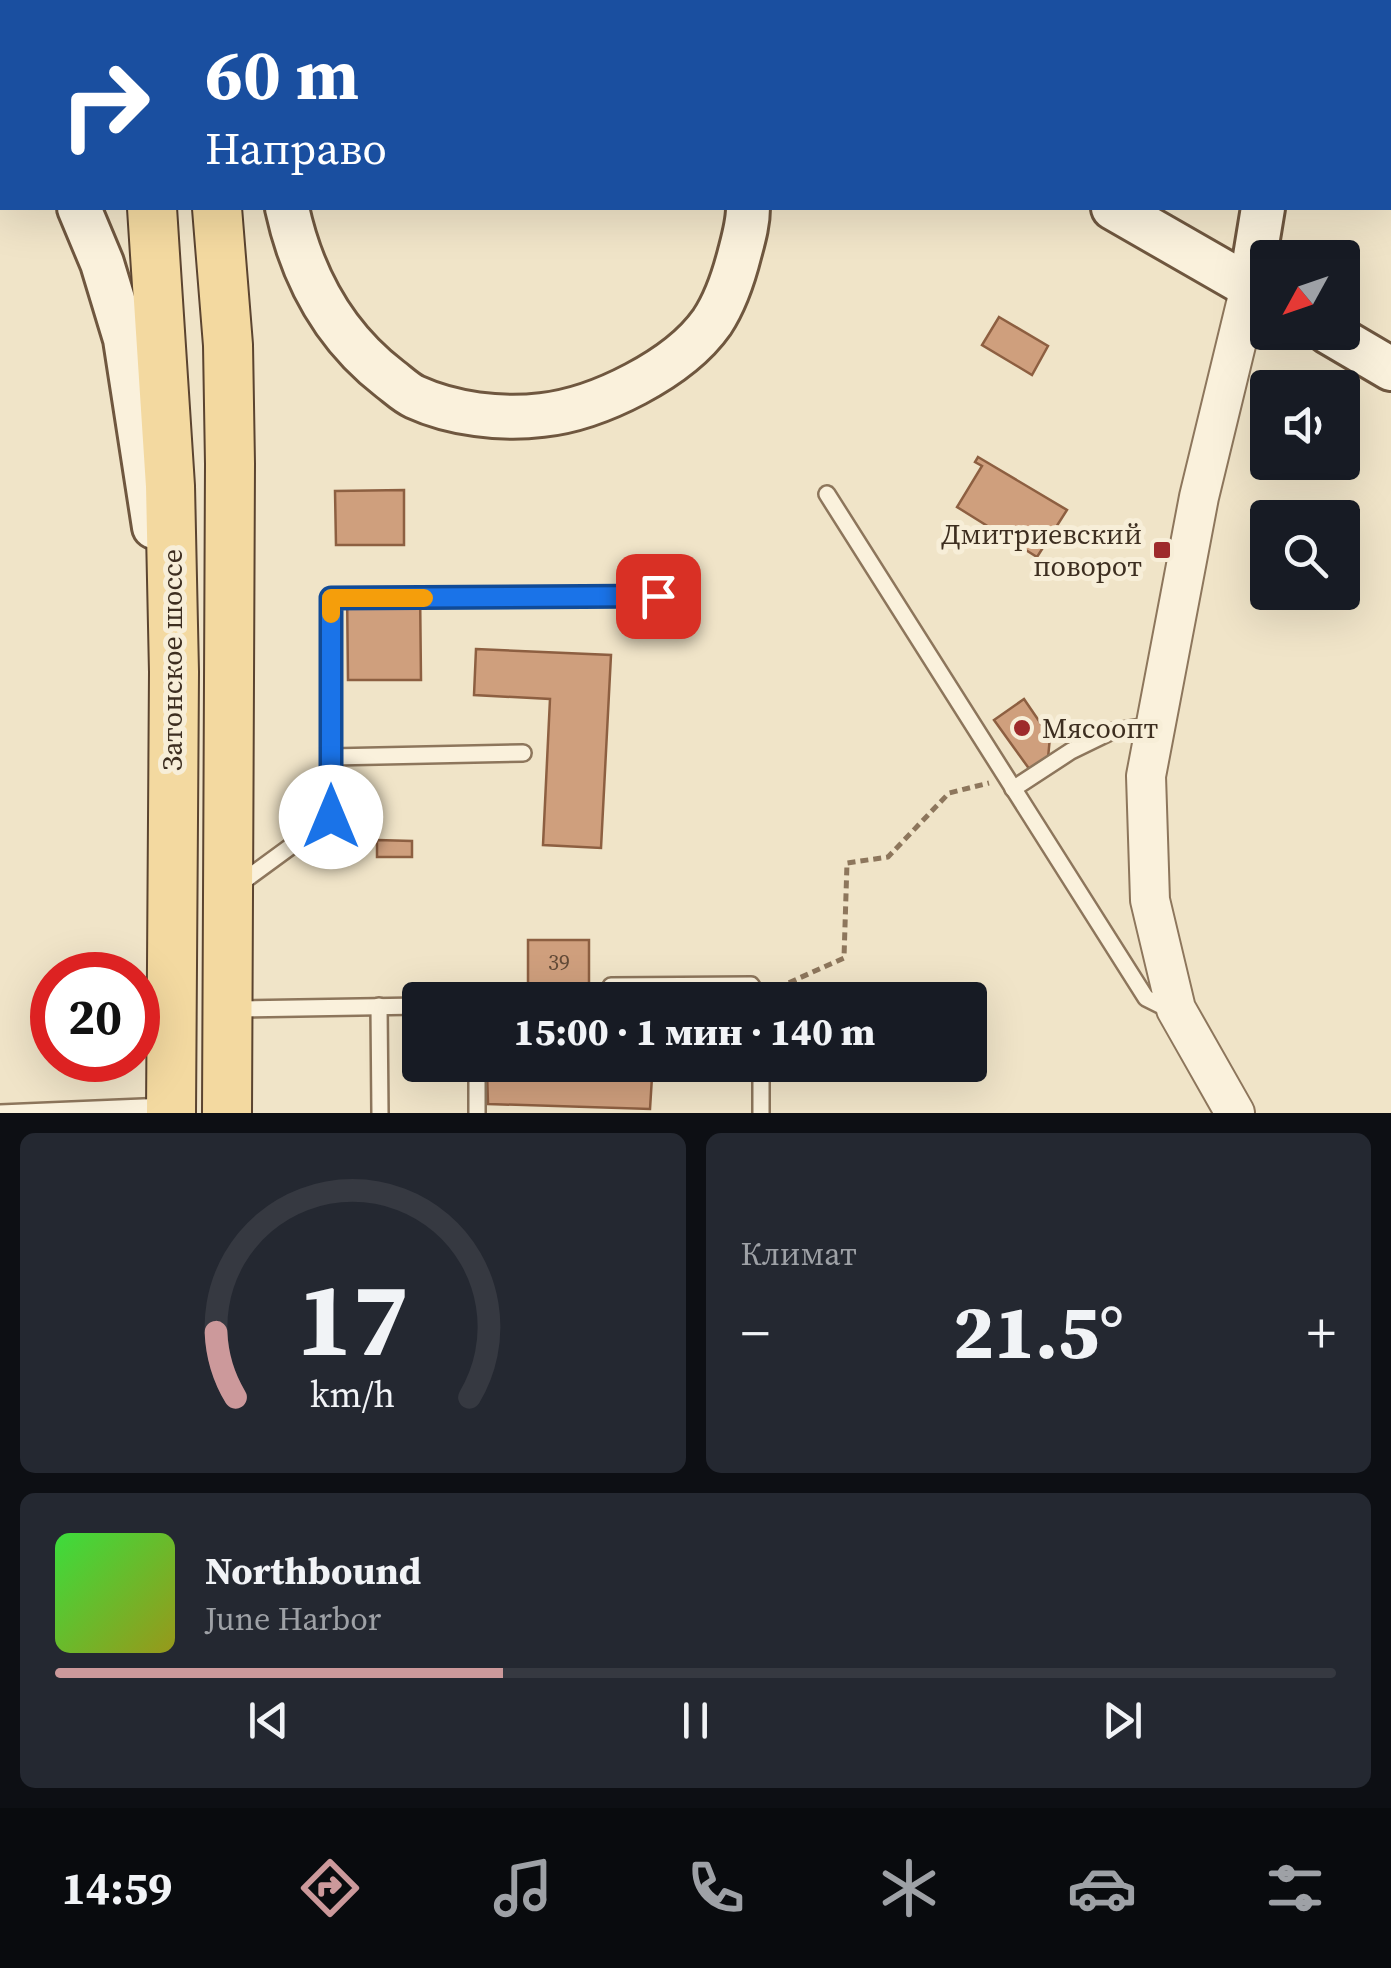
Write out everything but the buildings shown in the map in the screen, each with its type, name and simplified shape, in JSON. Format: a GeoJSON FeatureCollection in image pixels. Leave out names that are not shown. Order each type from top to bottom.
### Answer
{"type":"FeatureCollection","features":[{"type":"Feature","properties":{"kind":"main road"},"geometry":{"type":"LineString","coordinates":[[80,210],[102,264],[125,339],[174,652]]}},
{"type":"Feature","properties":{"kind":"main road"},"geometry":{"type":"LineString","coordinates":[[129,210],[163,343]]}},
{"type":"Feature","properties":{"kind":"main road","name":"Затонское шоссе"},"geometry":{"type":"LineString","coordinates":[[152,210],[163,343],[174,652],[171,1109]]}},
{"type":"Feature","properties":{"kind":"main road","name":"Затонское шоссе"},"geometry":{"type":"LineString","coordinates":[[218,210],[228,346],[230,464],[227,1113]]}},
{"type":"Feature","properties":{"kind":"main road"},"geometry":{"type":"LineString","coordinates":[[287,210],[326,313],[362,357],[412,397],[468,414],[542,416],[610,396],[678,358],[712,322],[733,281],[748,210]]}},
{"type":"Feature","properties":{"kind":"main road"},"geometry":{"type":"LineString","coordinates":[[1116,210],[1250,287]]}},
{"type":"Feature","properties":{"kind":"main road"},"geometry":{"type":"LineString","coordinates":[[1261,240],[1263,210]]}},
{"type":"Feature","properties":{"kind":"main road"},"geometry":{"type":"LineString","coordinates":[[1358,350],[1391,370]]}},
{"type":"Feature","properties":{"kind":"street"},"geometry":{"type":"LineString","coordinates":[[1234,1113],[1178,1014],[1150,900],[1146,776],[1199,497],[1250,320]]}},
{"type":"Feature","properties":{"kind":"lane"},"geometry":{"type":"LineString","coordinates":[[827,494],[1146,998],[1178,1014]]}},
{"type":"Feature","properties":{"kind":"lane"},"geometry":{"type":"LineString","coordinates":[[229,891],[331,817],[331,598],[658,596]]}},
{"type":"Feature","properties":{"kind":"lane"},"geometry":{"type":"LineString","coordinates":[[1010,784],[1110,732],[1156,725]]}},
{"type":"Feature","properties":{"kind":"lane"},"geometry":{"type":"LineString","coordinates":[[331,756],[523,753]]}},
{"type":"Feature","properties":{"kind":"lane"},"geometry":{"type":"LineString","coordinates":[[379,1006],[380,1113]]}},
{"type":"Feature","properties":{"kind":"lane"},"geometry":{"type":"LineString","coordinates":[[228,1009],[402,1006]]}},
{"type":"Feature","properties":{"kind":"lane"},"geometry":{"type":"LineString","coordinates":[[477,1082],[477,1113]]}},
{"type":"Feature","properties":{"kind":"lane"},"geometry":{"type":"LineString","coordinates":[[760,1082],[760,1113]]}},
{"type":"Feature","properties":{"kind":"lane"},"geometry":{"type":"LineString","coordinates":[[0,1113],[171,1109]]}},
{"type":"Feature","properties":{"kind":"path"},"geometry":{"type":"LineString","coordinates":[[790,982],[844,958],[847,863],[888,856],[949,793],[1010,784]]}},
{"type":"Feature","properties":{"kind":"slow traffic"},"geometry":{"type":"LineString","coordinates":[[331,614],[331,598],[424,598]]}},
{"type":"Feature","properties":{"kind":"place","name":"Дмитриевский поворот"},"geometry":{"type":"Point","coordinates":[1162,550]}},
{"type":"Feature","properties":{"kind":"place","name":"Мясоопт"},"geometry":{"type":"Point","coordinates":[1022,728]}},
{"type":"Feature","properties":{"kind":"route"},"geometry":{"type":"LineString","coordinates":[[331,817],[331,598],[658,596]]}}]}
